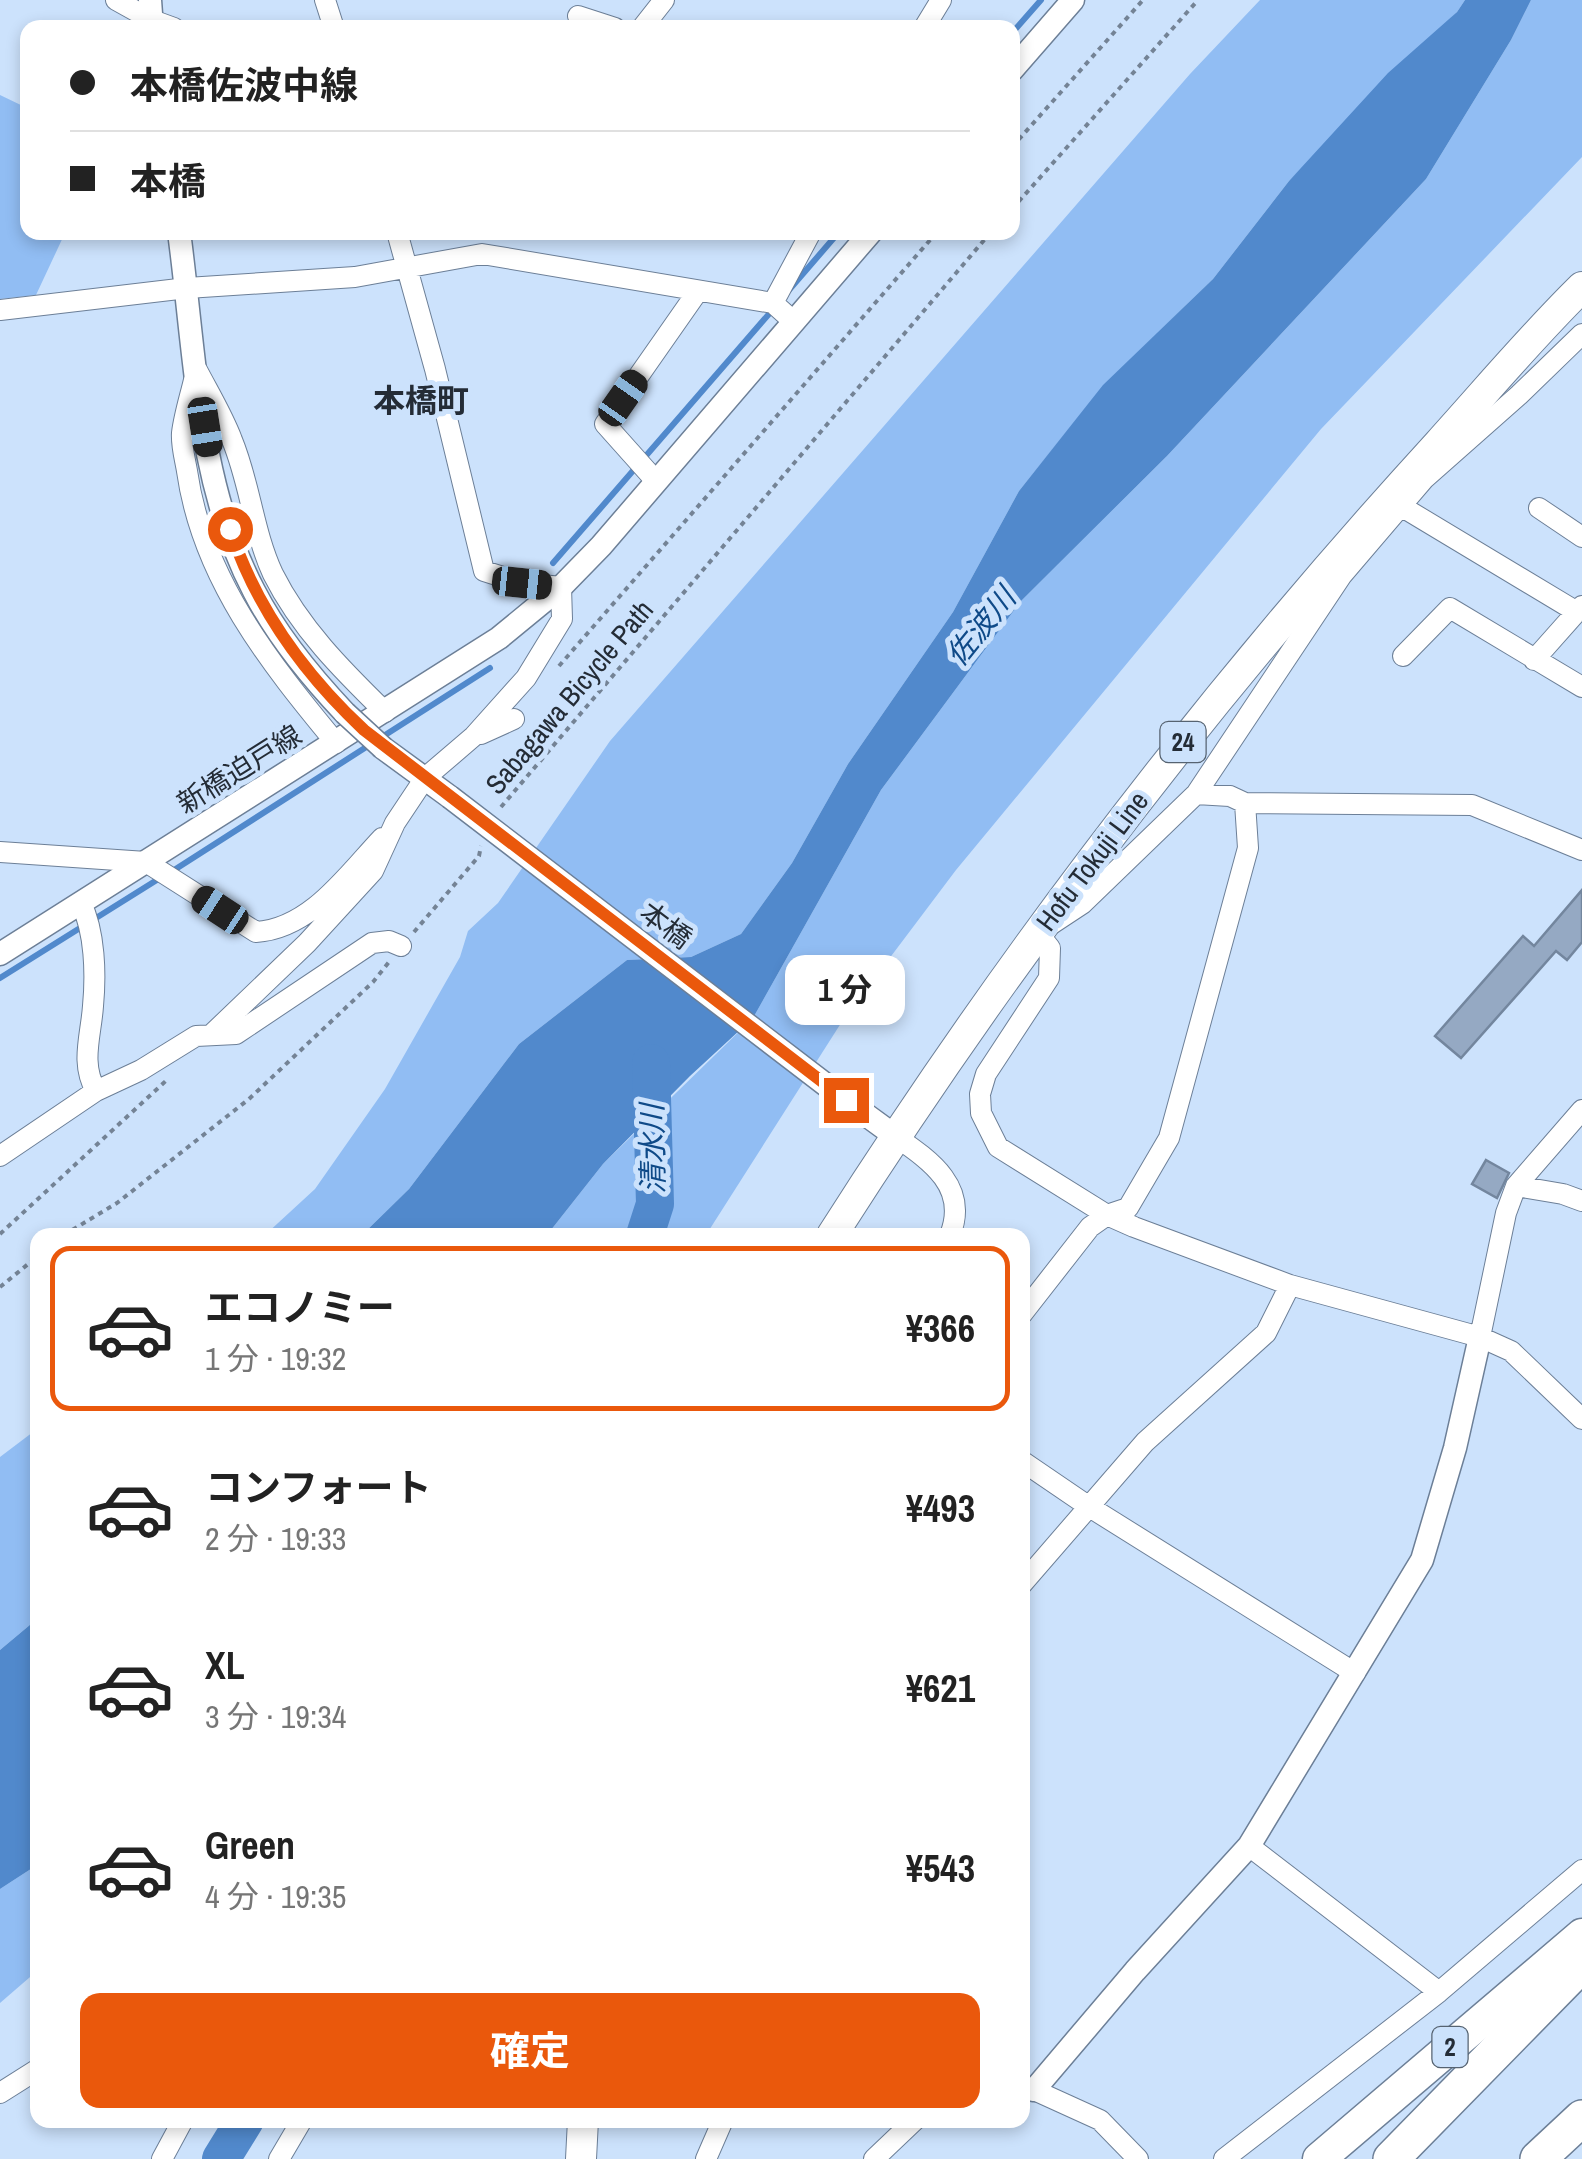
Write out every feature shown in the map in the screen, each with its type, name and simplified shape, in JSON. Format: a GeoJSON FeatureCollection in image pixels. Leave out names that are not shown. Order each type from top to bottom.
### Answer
{"type":"FeatureCollection","features":[{"type":"Feature","properties":{"kind":"highway","name":"2"},"geometry":{"type":"LineString","coordinates":[[1318,2159],[1582,1935]]}},
{"type":"Feature","properties":{"kind":"highway"},"geometry":{"type":"LineString","coordinates":[[1391,2159],[1582,1964]]}},
{"type":"Feature","properties":{"kind":"highway"},"geometry":{"type":"LineString","coordinates":[[1538,2159],[1582,2118]]}},
{"type":"Feature","properties":{"kind":"main road","name":"Hofu Tokuji Line"},"geometry":{"type":"LineString","coordinates":[[836,1228],[895,1136],[1113,829],[1192,731],[1582,286]]}},
{"type":"Feature","properties":{"kind":"main road"},"geometry":{"type":"LineString","coordinates":[[581,2159],[582,2128]]}},
{"type":"Feature","properties":{"kind":"street"},"geometry":{"type":"LineString","coordinates":[[116,0],[157,19]]}},
{"type":"Feature","properties":{"kind":"street"},"geometry":{"type":"LineString","coordinates":[[648,20],[664,0]]}},
{"type":"Feature","properties":{"kind":"street"},"geometry":{"type":"LineString","coordinates":[[1020,61],[1073,0]]}},
{"type":"Feature","properties":{"kind":"street"},"geometry":{"type":"LineString","coordinates":[[578,16],[590,20]]}},
{"type":"Feature","properties":{"kind":"street","name":"本橋"},"geometry":{"type":"LineString","coordinates":[[181,240],[196,368],[222,507],[254,590],[315,681],[384,748],[895,1136]]}},
{"type":"Feature","properties":{"kind":"street"},"geometry":{"type":"LineString","coordinates":[[211,1035],[308,943],[373,871],[395,824],[425,778],[474,736],[526,678],[562,619],[561,587],[522,583],[484,571],[399,240]]}},
{"type":"Feature","properties":{"kind":"street"},"geometry":{"type":"LineString","coordinates":[[773,302],[807,240]]}},
{"type":"Feature","properties":{"kind":"street","name":"新橋迫戸線"},"geometry":{"type":"LineString","coordinates":[[0,954],[499,638],[561,587],[863,240]]}},
{"type":"Feature","properties":{"kind":"street"},"geometry":{"type":"LineString","coordinates":[[0,310],[187,288],[355,277],[482,254],[773,302],[793,321]]}},
{"type":"Feature","properties":{"kind":"street"},"geometry":{"type":"LineString","coordinates":[[655,480],[604,424],[698,291]]}},
{"type":"Feature","properties":{"kind":"street"},"geometry":{"type":"LineString","coordinates":[[1582,334],[1520,396],[1395,503],[1342,574],[1196,794],[1082,904],[1038,933],[1050,948],[1049,978],[986,1074],[980,1094],[981,1114],[998,1148],[1107,1215],[1290,1285],[1480,1336],[1511,1351],[1582,1419]]}},
{"type":"Feature","properties":{"kind":"street"},"geometry":{"type":"LineString","coordinates":[[196,368],[233,441],[273,574],[335,663],[385,712]]}},
{"type":"Feature","properties":{"kind":"street"},"geometry":{"type":"LineString","coordinates":[[196,368],[182,435],[190,495],[202,537],[249,630],[275,669],[336,743]]}},
{"type":"Feature","properties":{"kind":"street"},"geometry":{"type":"LineString","coordinates":[[1395,503],[1579,609],[1534,660]]}},
{"type":"Feature","properties":{"kind":"street"},"geometry":{"type":"LineString","coordinates":[[1539,508],[1582,538]]}},
{"type":"Feature","properties":{"kind":"street"},"geometry":{"type":"LineString","coordinates":[[1403,656],[1450,608],[1582,687]]}},
{"type":"Feature","properties":{"kind":"street"},"geometry":{"type":"LineString","coordinates":[[474,736],[514,719]]}},
{"type":"Feature","properties":{"kind":"street"},"geometry":{"type":"LineString","coordinates":[[1196,794],[1230,796],[1245,803],[1472,805],[1582,850]]}},
{"type":"Feature","properties":{"kind":"street"},"geometry":{"type":"LineString","coordinates":[[1030,1304],[1090,1227],[1107,1215],[1128,1208],[1168,1138],[1248,848],[1245,803]]}},
{"type":"Feature","properties":{"kind":"street"},"geometry":{"type":"LineString","coordinates":[[0,852],[146,862],[256,932],[274,931],[300,918],[334,890],[395,824]]}},
{"type":"Feature","properties":{"kind":"street"},"geometry":{"type":"LineString","coordinates":[[82,903],[91,922],[94,1003],[86,1052],[88,1078],[96,1091]]}},
{"type":"Feature","properties":{"kind":"street"},"geometry":{"type":"LineString","coordinates":[[0,1156],[96,1091],[141,1070],[196,1036],[236,1034],[372,943],[389,941],[402,946]]}},
{"type":"Feature","properties":{"kind":"street"},"geometry":{"type":"LineString","coordinates":[[1030,2087],[1249,1846],[1422,1560],[1455,1448],[1506,1214],[1516,1186],[1582,1110]]}},
{"type":"Feature","properties":{"kind":"street"},"geometry":{"type":"LineString","coordinates":[[895,1136],[925,1156],[943,1176],[954,1195],[957,1218],[953,1228]]}},
{"type":"Feature","properties":{"kind":"street"},"geometry":{"type":"LineString","coordinates":[[1516,1186],[1582,1201]]}},
{"type":"Feature","properties":{"kind":"street"},"geometry":{"type":"LineString","coordinates":[[1030,1575],[1145,1442],[1266,1333],[1290,1285]]}},
{"type":"Feature","properties":{"kind":"street"},"geometry":{"type":"LineString","coordinates":[[1030,1466],[1355,1673]]}},
{"type":"Feature","properties":{"kind":"street"},"geometry":{"type":"LineString","coordinates":[[1249,1846],[1439,1992]]}},
{"type":"Feature","properties":{"kind":"street"},"geometry":{"type":"LineString","coordinates":[[1224,2159],[1439,1992],[1582,1870]]}},
{"type":"Feature","properties":{"kind":"street"},"geometry":{"type":"LineString","coordinates":[[0,2093],[30,2074]]}},
{"type":"Feature","properties":{"kind":"street"},"geometry":{"type":"LineString","coordinates":[[1030,2090],[1100,2120],[1138,2159]]}},
{"type":"Feature","properties":{"kind":"street"},"geometry":{"type":"LineString","coordinates":[[162,2159],[179,2128]]}},
{"type":"Feature","properties":{"kind":"street"},"geometry":{"type":"LineString","coordinates":[[279,2159],[297,2128]]}},
{"type":"Feature","properties":{"kind":"street"},"geometry":{"type":"LineString","coordinates":[[706,2159],[720,2128]]}},
{"type":"Feature","properties":{"kind":"street"},"geometry":{"type":"LineString","coordinates":[[874,2159],[907,2128]]}},
{"type":"Feature","properties":{"kind":"path"},"geometry":{"type":"LineString","coordinates":[[1020,139],[1142,0]]}},
{"type":"Feature","properties":{"kind":"path"},"geometry":{"type":"LineString","coordinates":[[1020,199],[1198,0]]}},
{"type":"Feature","properties":{"kind":"path"},"geometry":{"type":"LineString","coordinates":[[557,668],[931,240]]}},
{"type":"Feature","properties":{"kind":"path","name":"Sabagawa Bicycle Path"},"geometry":{"type":"LineString","coordinates":[[494,818],[984,240]]}},
{"type":"Feature","properties":{"kind":"path","name":"Sabagawa Bicycle Path"},"geometry":{"type":"LineString","coordinates":[[76,1228],[117,1203],[250,1099],[373,982],[479,856],[483,833]]}},
{"type":"Feature","properties":{"kind":"path"},"geometry":{"type":"LineString","coordinates":[[0,1234],[176,1072]]}},
{"type":"Feature","properties":{"kind":"path"},"geometry":{"type":"LineString","coordinates":[[0,1287],[30,1263]]}},
{"type":"Feature","properties":{"kind":"shaded area"},"geometry":{"type":"Polygon","coordinates":[[[1260,0],[1465,0],[1289,181],[1213,279],[1104,385],[1019,491],[953,612],[848,764],[792,863],[741,934],[691,957],[627,960],[519,1044],[409,1189],[369,1228],[273,1228],[315,1189],[385,1089],[460,957],[468,931],[498,903],[610,741],[1190,74],[1260,0]]]}},
{"type":"Feature","properties":{"kind":"shaded area"},"geometry":{"type":"Polygon","coordinates":[[[1531,0],[1582,0],[1582,157],[1321,429],[956,870],[843,1020],[710,1228],[553,1228],[603,1164],[753,1018],[881,790],[1021,601],[1167,456],[1426,179],[1531,0]]]}},
{"type":"Feature","properties":{"kind":"shaded area"},"geometry":{"type":"Polygon","coordinates":[[[0,95],[20,105],[20,240],[62,240],[36,295],[0,299],[0,95]]]}},
{"type":"Feature","properties":{"kind":"shaded area"},"geometry":{"type":"Polygon","coordinates":[[[30,1434],[30,1625],[0,1650],[0,1457],[30,1434]]]}},
{"type":"Feature","properties":{"kind":"shaded area"},"geometry":{"type":"Polygon","coordinates":[[[30,1870],[30,1977],[0,2003],[0,1889],[30,1870]]]}},
{"type":"Feature","properties":{"kind":"water","name":"佐波川"},"geometry":{"type":"Polygon","coordinates":[[[1465,0],[1531,0],[1426,179],[1167,456],[1021,601],[881,790],[753,1018],[603,1164],[553,1228],[369,1228],[409,1189],[519,1044],[627,960],[691,957],[741,934],[792,863],[848,764],[953,612],[1019,491],[1103,385],[1213,279],[1289,181],[1388,73],[1457,12],[1465,0]]]}},
{"type":"Feature","properties":{"kind":"water"},"geometry":{"type":"Polygon","coordinates":[[[30,1625],[30,1870],[0,1889],[0,1650],[30,1625]]]}},
{"type":"Feature","properties":{"kind":"building"},"geometry":{"type":"Polygon","coordinates":[[[1582,890],[1582,942],[1567,960],[1556,951],[1461,1058],[1435,1036],[1523,936],[1534,946],[1582,890]]]}},
{"type":"Feature","properties":{"kind":"building"},"geometry":{"type":"Polygon","coordinates":[[[1486,1160],[1509,1173],[1497,1198],[1472,1184],[1486,1160]]]}},
{"type":"Feature","properties":{"kind":"waterway"},"geometry":{"type":"LineString","coordinates":[[1020,24],[1041,0]]}},
{"type":"Feature","properties":{"kind":"waterway"},"geometry":{"type":"LineString","coordinates":[[789,290],[832,240]]}},
{"type":"Feature","properties":{"kind":"waterway"},"geometry":{"type":"LineString","coordinates":[[553,563],[775,307]]}},
{"type":"Feature","properties":{"kind":"waterway"},"geometry":{"type":"LineString","coordinates":[[382,737],[490,668]]}},
{"type":"Feature","properties":{"kind":"waterway"},"geometry":{"type":"LineString","coordinates":[[171,872],[371,744]]}},
{"type":"Feature","properties":{"kind":"waterway"},"geometry":{"type":"LineString","coordinates":[[0,978],[160,878]]}},
{"type":"Feature","properties":{"kind":"waterway","name":"清水川"},"geometry":{"type":"LineString","coordinates":[[647,1228],[655,1204],[651,1063]]}},
{"type":"Feature","properties":{"kind":"waterway","name":"清水川"},"geometry":{"type":"LineString","coordinates":[[221,2159],[240,2128]]}},
{"type":"Feature","properties":{"kind":"district","name":"本橋町"},"geometry":{"type":"Point","coordinates":[421,401]}},
{"type":"Feature","properties":{"kind":"route"},"geometry":{"type":"LineString","coordinates":[[230,529],[254,590],[286,642],[315,681],[364,730],[846,1100]]}}]}
